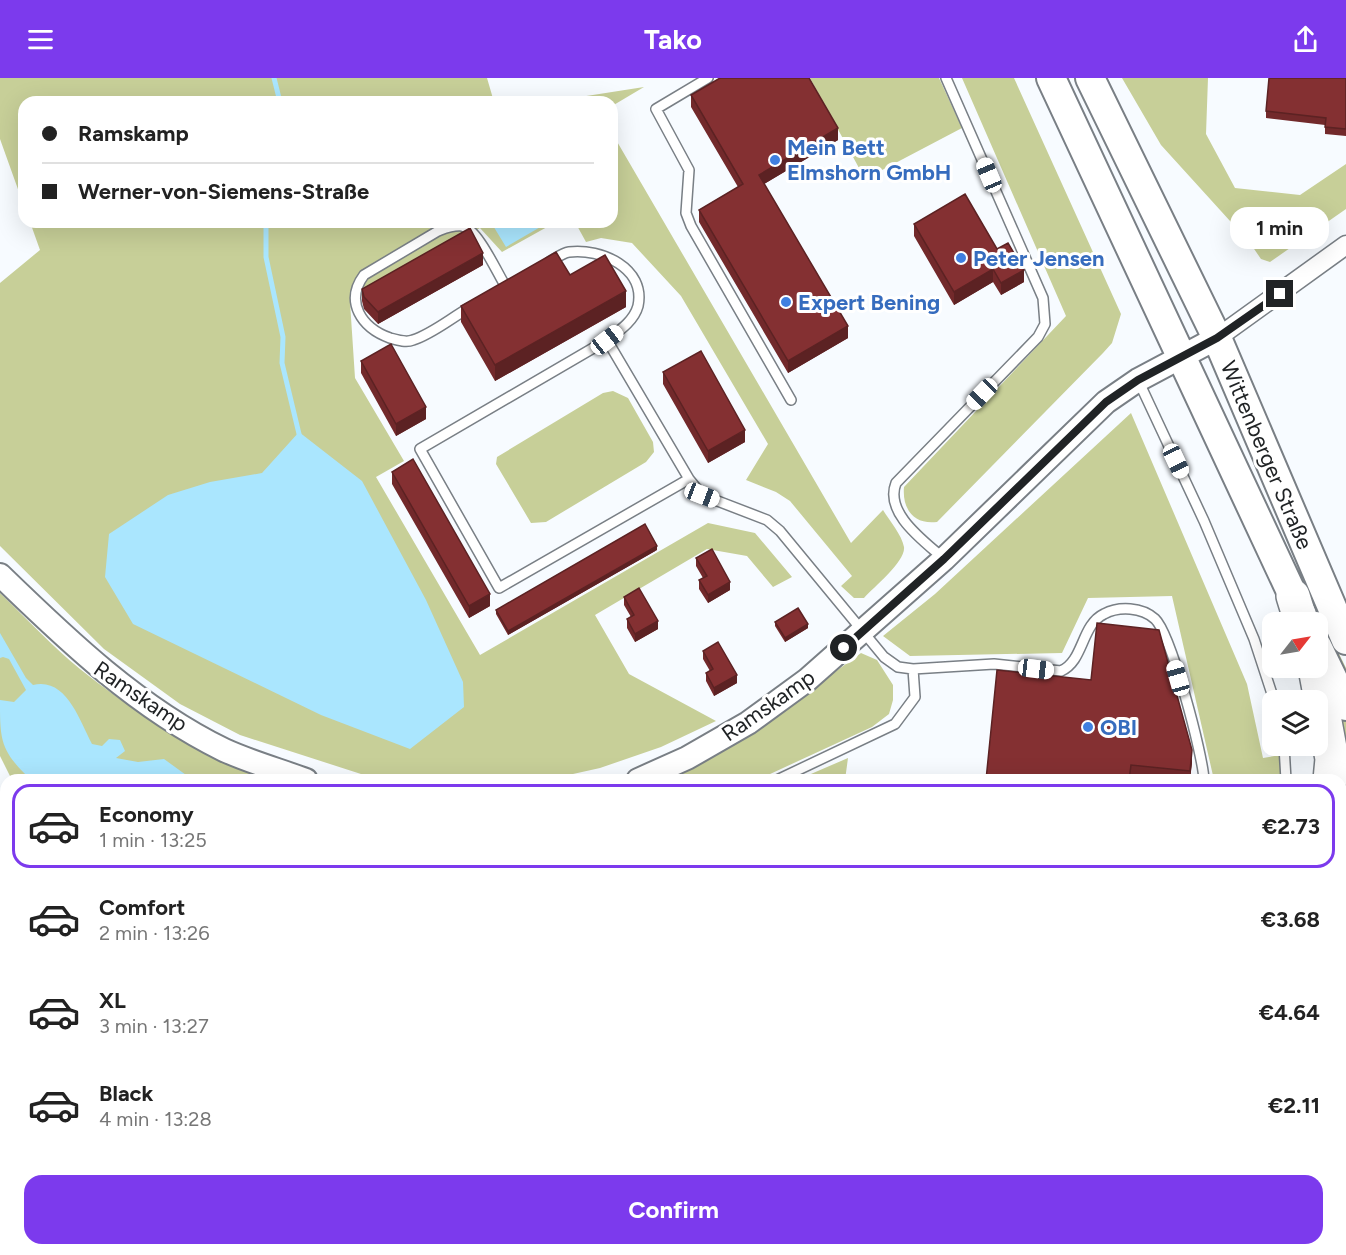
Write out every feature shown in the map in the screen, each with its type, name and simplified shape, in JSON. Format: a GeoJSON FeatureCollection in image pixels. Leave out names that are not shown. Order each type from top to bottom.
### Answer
{"type":"FeatureCollection","features":[{"type":"Feature","properties":{"kind":"highway"},"geometry":{"type":"LineString","coordinates":[[1317,678],[1332,759],[1331,774]]}},
{"type":"Feature","properties":{"kind":"main road","name":"Wittenberger Straße"},"geometry":{"type":"LineString","coordinates":[[1052,78],[1299,612]]}},
{"type":"Feature","properties":{"kind":"main road","name":"Wittenberger Straße"},"geometry":{"type":"LineString","coordinates":[[1090,78],[1217,338],[1346,640]]}},
{"type":"Feature","properties":{"kind":"main road"},"geometry":{"type":"LineString","coordinates":[[1328,669],[1346,706]]}},
{"type":"Feature","properties":{"kind":"street"},"geometry":{"type":"LineString","coordinates":[[1217,338],[1346,245]]}},
{"type":"Feature","properties":{"kind":"street","name":"Ramskamp"},"geometry":{"type":"LineString","coordinates":[[651,774],[687,758],[748,723],[807,680],[944,559],[1106,402],[1138,380],[1217,338]]}},
{"type":"Feature","properties":{"kind":"street","name":"Ramskamp"},"geometry":{"type":"LineString","coordinates":[[0,575],[90,662],[163,714],[224,750],[290,774]]}},
{"type":"Feature","properties":{"kind":"lane"},"geometry":{"type":"LineString","coordinates":[[708,78],[656,109],[689,170],[686,213],[691,226],[791,400]]}},
{"type":"Feature","properties":{"kind":"lane"},"geometry":{"type":"LineString","coordinates":[[944,559],[899,512],[894,501],[896,483],[1038,337],[1046,317],[1043,298],[946,78]]}},
{"type":"Feature","properties":{"kind":"lane"},"geometry":{"type":"LineString","coordinates":[[446,228],[364,275],[357,285],[355,294],[357,309],[365,323],[378,334],[400,341],[412,341],[474,305]]}},
{"type":"Feature","properties":{"kind":"lane"},"geometry":{"type":"LineString","coordinates":[[465,228],[476,236],[506,287]]}},
{"type":"Feature","properties":{"kind":"lane"},"geometry":{"type":"LineString","coordinates":[[536,270],[567,252],[590,252],[613,259],[629,271],[638,289],[638,307],[628,324],[607,340],[420,449],[499,588],[689,479]]}},
{"type":"Feature","properties":{"kind":"lane"},"geometry":{"type":"LineString","coordinates":[[495,293],[516,281]]}},
{"type":"Feature","properties":{"kind":"lane"},"geometry":{"type":"LineString","coordinates":[[607,340],[689,479],[702,495],[767,520],[890,663],[913,669],[994,664],[1061,671],[1075,658],[1098,618],[1126,608],[1142,612],[1155,619],[1167,639],[1201,757],[1203,774]]}},
{"type":"Feature","properties":{"kind":"lane"},"geometry":{"type":"LineString","coordinates":[[1138,380],[1204,521],[1254,639],[1271,690]]}},
{"type":"Feature","properties":{"kind":"lane"},"geometry":{"type":"LineString","coordinates":[[790,774],[895,724],[915,697],[913,669]]}},
{"type":"Feature","properties":{"kind":"lane"},"geometry":{"type":"LineString","coordinates":[[1285,756],[1286,774]]}},
{"type":"Feature","properties":{"kind":"green space"},"geometry":{"type":"Polygon","coordinates":[[[0,78],[487,78],[492,96],[18,96],[18,189],[0,139],[0,78]]]}},
{"type":"Feature","properties":{"kind":"green space"},"geometry":{"type":"Polygon","coordinates":[[[810,78],[939,78],[962,128],[865,179],[810,78]]]}},
{"type":"Feature","properties":{"kind":"green space"},"geometry":{"type":"Polygon","coordinates":[[[962,78],[1014,78],[1121,314],[1112,343],[1103,353],[937,522],[929,522],[916,518],[907,509],[904,487],[1066,316],[962,78]]]}},
{"type":"Feature","properties":{"kind":"green space"},"geometry":{"type":"Polygon","coordinates":[[[1122,78],[1208,78],[1206,134],[1235,188],[1300,195],[1346,164],[1346,209],[1270,262],[1261,259],[1250,243],[1161,145],[1122,78]]]}},
{"type":"Feature","properties":{"kind":"green space"},"geometry":{"type":"Polygon","coordinates":[[[644,87],[618,102],[618,96],[586,96],[644,87]]]}},
{"type":"Feature","properties":{"kind":"green space"},"geometry":{"type":"Polygon","coordinates":[[[618,143],[851,543],[883,510],[901,538],[904,547],[900,559],[864,598],[854,598],[841,586],[852,576],[790,501],[776,492],[746,480],[768,444],[681,296],[632,243],[601,238],[586,242],[578,228],[618,228],[618,143]]]}},
{"type":"Feature","properties":{"kind":"green space"},"geometry":{"type":"Polygon","coordinates":[[[32,228],[480,228],[350,302],[355,378],[404,461],[376,477],[480,655],[708,523],[755,533],[792,577],[773,587],[747,556],[707,549],[595,615],[629,674],[716,721],[661,747],[600,768],[573,774],[361,774],[240,735],[180,704],[104,649],[0,546],[0,283],[40,250],[32,228]]]}},
{"type":"Feature","properties":{"kind":"green space"},"geometry":{"type":"Polygon","coordinates":[[[480,228],[545,228],[502,252],[480,228]]]}},
{"type":"Feature","properties":{"kind":"green space"},"geometry":{"type":"Polygon","coordinates":[[[613,391],[628,398],[653,442],[654,452],[646,462],[546,522],[531,523],[496,464],[497,457],[603,393],[613,391]]]}},
{"type":"Feature","properties":{"kind":"green space"},"geometry":{"type":"Polygon","coordinates":[[[1131,413],[1247,684],[1262,756],[1263,758],[1280,756],[1280,774],[1213,774],[1172,596],[1088,598],[1062,653],[910,656],[883,636],[935,594],[1131,413]]]}},
{"type":"Feature","properties":{"kind":"green space"},"geometry":{"type":"Polygon","coordinates":[[[1294,562],[1319,612],[1312,612],[1289,564],[1294,562]]]}},
{"type":"Feature","properties":{"kind":"green space"},"geometry":{"type":"Polygon","coordinates":[[[0,593],[70,660],[124,702],[171,732],[256,774],[9,774],[0,756],[0,593]]]}},
{"type":"Feature","properties":{"kind":"green space"},"geometry":{"type":"Polygon","coordinates":[[[1328,631],[1346,668],[1346,684],[1328,646],[1328,631]]]}},
{"type":"Feature","properties":{"kind":"green space"},"geometry":{"type":"Polygon","coordinates":[[[861,653],[877,660],[893,685],[893,700],[889,714],[872,727],[770,774],[674,774],[813,688],[861,653]]]}},
{"type":"Feature","properties":{"kind":"green space"},"geometry":{"type":"Polygon","coordinates":[[[1343,713],[1346,720],[1346,774],[1344,774],[1339,716],[1343,713]]]}},
{"type":"Feature","properties":{"kind":"green space"},"geometry":{"type":"Polygon","coordinates":[[[848,758],[846,774],[811,774],[848,758]]]}},
{"type":"Feature","properties":{"kind":"water"},"geometry":{"type":"Polygon","coordinates":[[[494,228],[539,228],[506,247],[494,228]]]}},
{"type":"Feature","properties":{"kind":"water"},"geometry":{"type":"Polygon","coordinates":[[[299,432],[362,481],[426,600],[463,682],[464,707],[410,749],[321,715],[133,624],[105,577],[109,534],[168,495],[210,482],[262,473],[299,432]]]}},
{"type":"Feature","properties":{"kind":"water"},"geometry":{"type":"Polygon","coordinates":[[[0,633],[26,678],[33,685],[44,684],[54,687],[70,702],[92,744],[102,746],[109,739],[120,740],[125,751],[116,758],[138,762],[164,759],[185,774],[25,774],[7,752],[4,744],[0,725],[0,700],[14,702],[26,690],[9,659],[0,658],[0,633]]]}},
{"type":"Feature","properties":{"kind":"building"},"geometry":{"type":"Polygon","coordinates":[[[720,78],[809,78],[838,128],[759,175],[848,326],[788,361],[699,210],[743,184],[691,95],[720,78]]]}},
{"type":"Feature","properties":{"kind":"building"},"geometry":{"type":"Polygon","coordinates":[[[1269,78],[1346,78],[1346,129],[1325,127],[1326,118],[1266,111],[1269,78]]]}},
{"type":"Feature","properties":{"kind":"building","name":"Peter Jensen"},"geometry":{"type":"Polygon","coordinates":[[[965,194],[997,249],[1008,243],[1024,270],[1001,283],[993,269],[954,292],[914,224],[965,194]]]}},
{"type":"Feature","properties":{"kind":"building"},"geometry":{"type":"Polygon","coordinates":[[[470,228],[483,253],[378,312],[364,297],[362,289],[470,228]]]}},
{"type":"Feature","properties":{"kind":"building"},"geometry":{"type":"Polygon","coordinates":[[[556,252],[570,275],[605,255],[626,291],[495,365],[461,306],[556,252]]]}},
{"type":"Feature","properties":{"kind":"building"},"geometry":{"type":"Polygon","coordinates":[[[391,344],[426,407],[396,424],[361,361],[391,344]]]}},
{"type":"Feature","properties":{"kind":"building"},"geometry":{"type":"Polygon","coordinates":[[[701,351],[745,430],[708,451],[663,372],[701,351]]]}},
{"type":"Feature","properties":{"kind":"building"},"geometry":{"type":"Polygon","coordinates":[[[413,459],[490,594],[469,606],[392,472],[413,459]]]}},
{"type":"Feature","properties":{"kind":"building"},"geometry":{"type":"Polygon","coordinates":[[[645,524],[657,546],[508,631],[496,610],[645,524]]]}},
{"type":"Feature","properties":{"kind":"building"},"geometry":{"type":"Polygon","coordinates":[[[712,549],[730,582],[708,595],[699,580],[707,576],[696,558],[712,549]]]}},
{"type":"Feature","properties":{"kind":"building"},"geometry":{"type":"Polygon","coordinates":[[[639,588],[658,621],[635,634],[627,619],[634,615],[624,597],[639,588]]]}},
{"type":"Feature","properties":{"kind":"building"},"geometry":{"type":"Polygon","coordinates":[[[798,608],[808,624],[785,638],[775,622],[798,608]]]}},
{"type":"Feature","properties":{"kind":"building","name":"OBI"},"geometry":{"type":"Polygon","coordinates":[[[1097,623],[1159,630],[1192,750],[1190,771],[1131,765],[1130,774],[987,774],[997,670],[1091,680],[1097,623]]]}},
{"type":"Feature","properties":{"kind":"building"},"geometry":{"type":"Polygon","coordinates":[[[718,642],[737,675],[714,688],[706,673],[713,669],[703,651],[718,642]]]}},
{"type":"Feature","properties":{"kind":"waterway"},"geometry":{"type":"LineString","coordinates":[[274,78],[278,96]]}},
{"type":"Feature","properties":{"kind":"waterway"},"geometry":{"type":"LineString","coordinates":[[266,228],[266,257],[283,337],[282,363],[300,438]]}},
{"type":"Feature","properties":{"kind":"place","name":"Mein Bett Elmshorn GmbH"},"geometry":{"type":"Point","coordinates":[775,160]}},
{"type":"Feature","properties":{"kind":"place","name":"Peter Jensen"},"geometry":{"type":"Point","coordinates":[961,258]}},
{"type":"Feature","properties":{"kind":"place","name":"Expert Bening"},"geometry":{"type":"Point","coordinates":[786,302]}},
{"type":"Feature","properties":{"kind":"place","name":"OBI"},"geometry":{"type":"Point","coordinates":[1088,727]}},
{"type":"Feature","properties":{"kind":"route"},"geometry":{"type":"LineString","coordinates":[[844,648],[944,559],[1106,402],[1138,380],[1217,338],[1280,294]]}}]}
